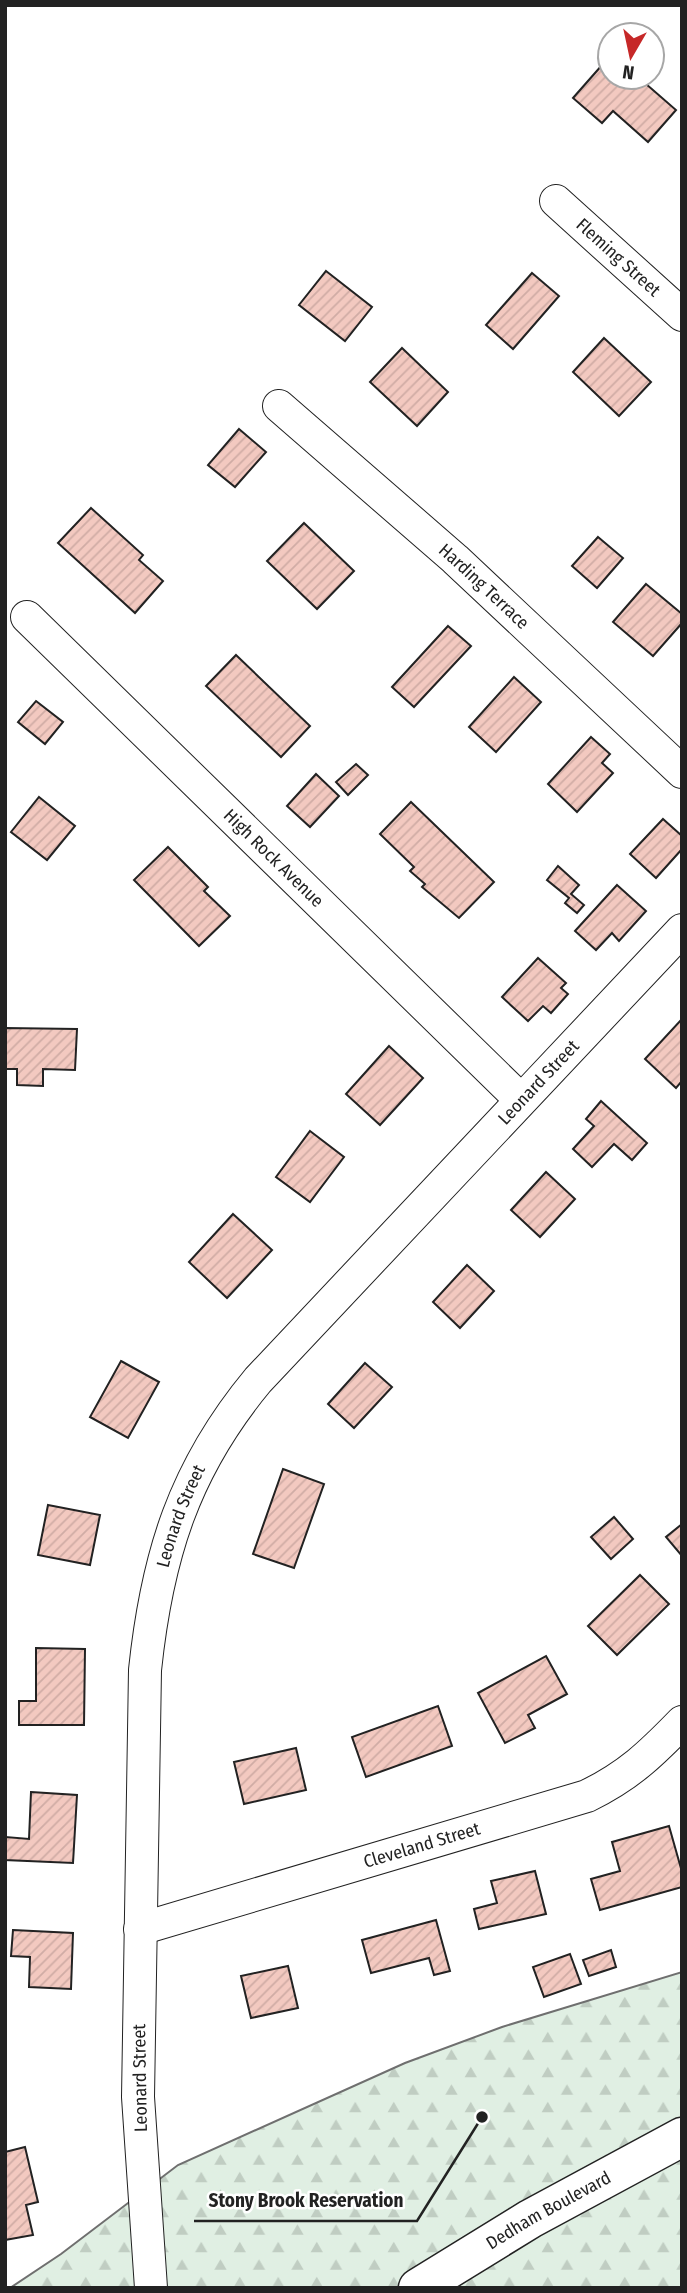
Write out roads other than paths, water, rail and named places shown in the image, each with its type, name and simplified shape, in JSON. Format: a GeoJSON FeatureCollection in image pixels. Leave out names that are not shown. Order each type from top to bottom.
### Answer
{"type":"FeatureCollection","features":[{"type":"Feature","properties":{"kind":"main road","name":"Dedham Boulevard"},"geometry":{"type":"LineString","coordinates":[[418,2288],[530,2218],[682,2137]]}},
{"type":"Feature","properties":{"kind":"street","name":"Fleming Street"},"geometry":{"type":"LineString","coordinates":[[556,201],[682,315]]}},
{"type":"Feature","properties":{"kind":"street","name":"Harding Terrace"},"geometry":{"type":"LineString","coordinates":[[279,406],[455,559],[682,772]]}},
{"type":"Feature","properties":{"kind":"street","name":"High Rock Avenue"},"geometry":{"type":"LineString","coordinates":[[27,617],[520,1099]]}},
{"type":"Feature","properties":{"kind":"street","name":"Leonard Street"},"geometry":{"type":"LineString","coordinates":[[151,2288],[138,2096],[145,1670],[151,1613],[176,1514],[198,1466],[225,1419],[258,1380],[682,930]]}},
{"type":"Feature","properties":{"kind":"street","name":"Cleveland Street"},"geometry":{"type":"LineString","coordinates":[[140,1929],[587,1796],[619,1780],[645,1762],[682,1722]]}},
{"type":"Feature","properties":{"kind":"place","name":"Stony Brook Reservation"},"geometry":{"type":"Point","coordinates":[482,2117]}}]}
